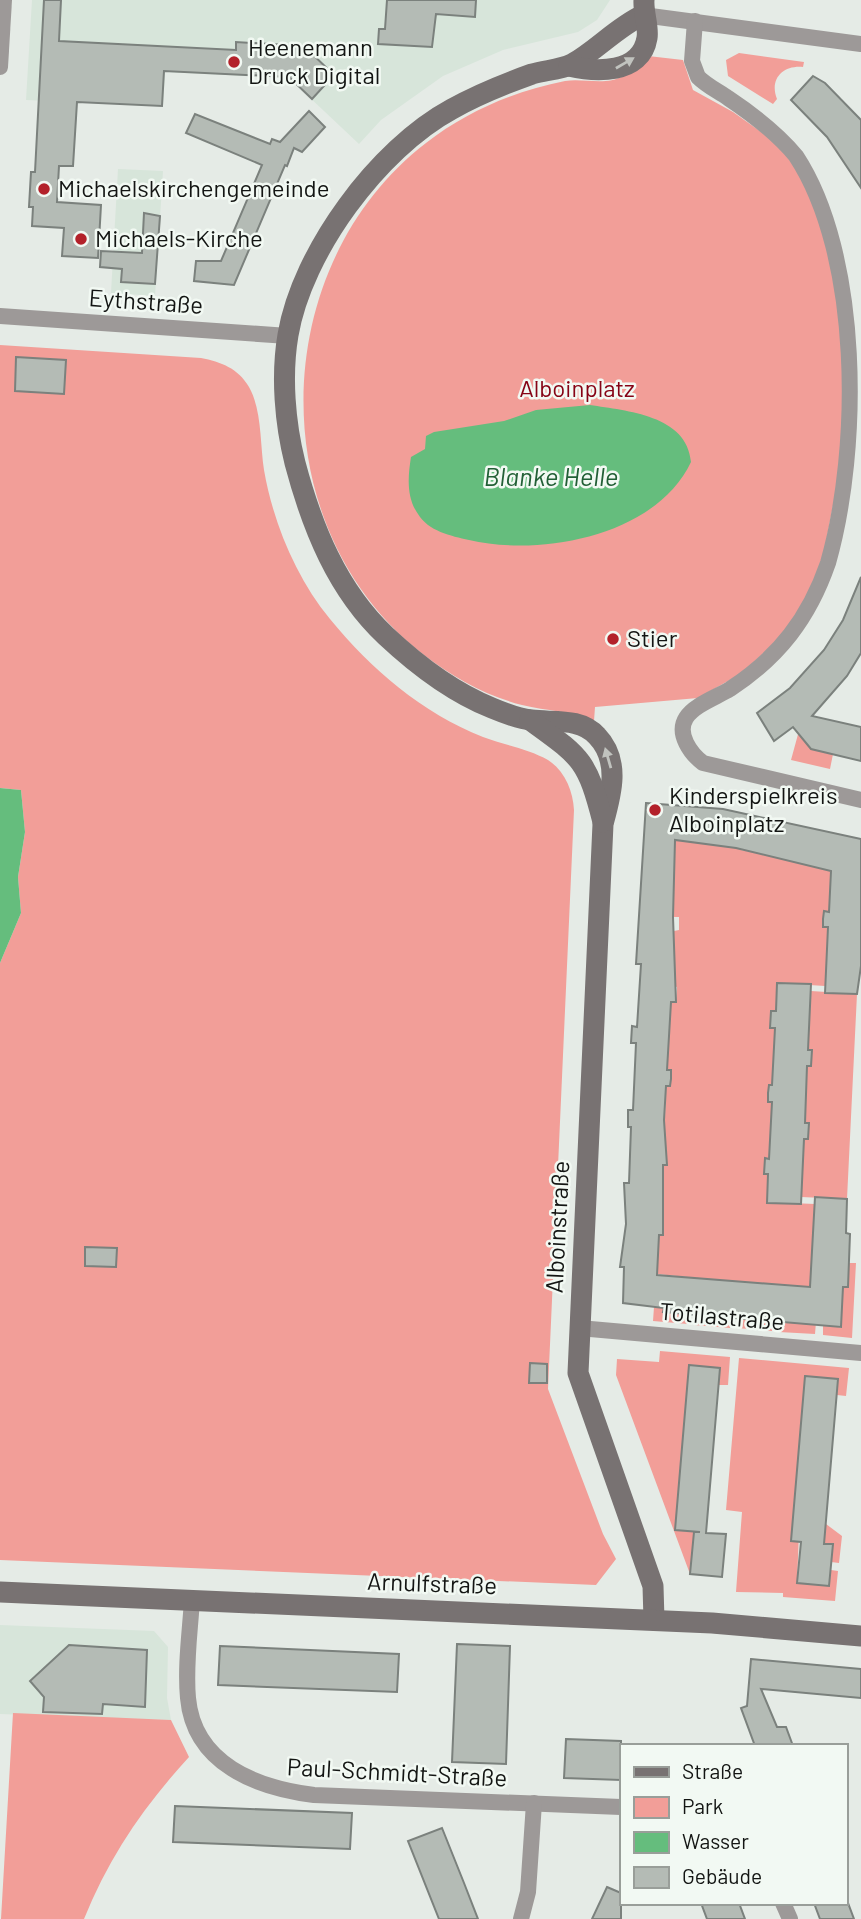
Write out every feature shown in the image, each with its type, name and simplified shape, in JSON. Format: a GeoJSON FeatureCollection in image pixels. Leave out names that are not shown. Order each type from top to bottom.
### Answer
{"type":"FeatureCollection","features":[{"type":"Feature","properties":{"kind":"street"},"geometry":{"type":"LineString","coordinates":[[0,68],[4,0]]}},
{"type":"Feature","properties":{"kind":"street"},"geometry":{"type":"LineString","coordinates":[[644,7],[695,21],[861,44]]}},
{"type":"Feature","properties":{"kind":"street"},"geometry":{"type":"LineString","coordinates":[[288,336],[320,249],[361,188],[398,148],[449,110],[486,91],[536,73],[569,66],[610,40],[644,7]]}},
{"type":"Feature","properties":{"kind":"street"},"geometry":{"type":"LineString","coordinates":[[569,66],[595,72],[611,70],[634,59],[648,37],[644,7]]}},
{"type":"Feature","properties":{"kind":"street"},"geometry":{"type":"LineString","coordinates":[[695,21],[692,61],[698,77],[781,139],[813,178],[836,226],[849,281],[857,341],[858,427],[842,516],[820,586],[809,608],[778,652],[750,676],[695,710],[685,719],[683,732],[691,754],[703,763],[861,800]]}},
{"type":"Feature","properties":{"kind":"street","name":"Eythstraße"},"geometry":{"type":"LineString","coordinates":[[0,316],[288,336]]}},
{"type":"Feature","properties":{"kind":"street","name":"Alboinstraße"},"geometry":{"type":"LineString","coordinates":[[288,336],[288,424],[301,486],[313,525],[355,601],[384,634],[419,665],[452,688],[491,708],[530,720],[576,753],[593,785],[603,824],[578,1373],[653,1586],[653,1620]]}},
{"type":"Feature","properties":{"kind":"street","name":"Totilastraße"},"geometry":{"type":"LineString","coordinates":[[579,1328],[861,1353]]}},
{"type":"Feature","properties":{"kind":"street","name":"Arnulfstraße"},"geometry":{"type":"LineString","coordinates":[[0,1592],[653,1620],[861,1636]]}},
{"type":"Feature","properties":{"kind":"street","name":"Paul-Schmidt-Straße"},"geometry":{"type":"LineString","coordinates":[[192,1601],[188,1698],[193,1721],[208,1747],[223,1764],[237,1774],[273,1788],[313,1794],[620,1807]]}},
{"type":"Feature","properties":{"kind":"street"},"geometry":{"type":"LineString","coordinates":[[521,1919],[528,1892],[534,1803]]}},
{"type":"Feature","properties":{"kind":"shaded area"},"geometry":{"type":"Polygon","coordinates":[[[32,0],[610,0],[597,20],[578,32],[503,50],[443,76],[381,120],[359,144],[289,78],[165,72],[163,106],[26,100],[32,0]]]}},
{"type":"Feature","properties":{"kind":"shaded area"},"geometry":{"type":"Polygon","coordinates":[[[118,169],[163,171],[155,296],[111,293],[118,169]]]}},
{"type":"Feature","properties":{"kind":"shaded area"},"geometry":{"type":"Polygon","coordinates":[[[0,1625],[154,1631],[168,1647],[167,1698],[171,1720],[0,1714],[0,1625]]]}},
{"type":"Feature","properties":{"kind":"green space"},"geometry":{"type":"Polygon","coordinates":[[[739,53],[804,62],[803,67],[789,68],[776,80],[777,99],[773,104],[728,76],[726,60],[739,53]]]}},
{"type":"Feature","properties":{"kind":"green space","name":"Alboinplatz"},"geometry":{"type":"Polygon","coordinates":[[[648,56],[683,60],[693,90],[733,112],[774,141],[798,167],[830,227],[851,412],[821,568],[806,602],[785,633],[742,673],[698,698],[595,707],[594,721],[509,701],[470,685],[424,655],[371,602],[333,540],[311,471],[304,399],[312,327],[335,258],[373,195],[426,143],[475,112],[546,85],[572,80],[616,79],[630,72],[648,56]]]}},
{"type":"Feature","properties":{"kind":"green space"},"geometry":{"type":"Polygon","coordinates":[[[0,345],[201,358],[222,364],[234,371],[245,380],[256,406],[264,470],[280,529],[307,586],[330,619],[380,672],[419,702],[483,737],[541,756],[559,770],[567,782],[574,810],[548,1389],[603,1534],[616,1559],[596,1585],[0,1560],[0,963],[21,913],[18,877],[25,832],[21,790],[0,788],[0,345]]]}},
{"type":"Feature","properties":{"kind":"green space"},"geometry":{"type":"Polygon","coordinates":[[[800,727],[803,738],[812,749],[817,748],[833,754],[830,769],[791,760],[800,727]]]}},
{"type":"Feature","properties":{"kind":"green space"},"geometry":{"type":"Polygon","coordinates":[[[672,836],[742,846],[741,850],[830,866],[829,912],[824,912],[823,927],[828,927],[825,986],[778,983],[776,1011],[770,1028],[775,1028],[772,1085],[769,1085],[768,1102],[772,1102],[769,1159],[766,1158],[764,1174],[768,1174],[767,1202],[815,1204],[812,1286],[808,1289],[657,1274],[659,1235],[663,1235],[664,1219],[659,1218],[663,1165],[667,1165],[667,1149],[664,1148],[666,1086],[670,1086],[671,1071],[667,1070],[671,1002],[676,1001],[677,987],[673,986],[674,931],[679,930],[679,917],[673,917],[675,853],[672,836]]]}},
{"type":"Feature","properties":{"kind":"green space"},"geometry":{"type":"Polygon","coordinates":[[[811,991],[857,994],[847,1199],[801,1197],[804,1139],[808,1139],[809,1123],[805,1123],[807,1066],[811,1066],[812,1050],[808,1050],[811,991]]]}},
{"type":"Feature","properties":{"kind":"green space"},"geometry":{"type":"Polygon","coordinates":[[[844,1263],[856,1263],[852,1338],[823,1335],[823,1322],[841,1328],[844,1263]]]}},
{"type":"Feature","properties":{"kind":"green space"},"geometry":{"type":"Polygon","coordinates":[[[654,1307],[664,1307],[664,1311],[689,1310],[688,1324],[653,1321],[654,1307]]]}},
{"type":"Feature","properties":{"kind":"green space"},"geometry":{"type":"Polygon","coordinates":[[[695,1310],[731,1314],[730,1328],[694,1325],[695,1310]]]}},
{"type":"Feature","properties":{"kind":"green space"},"geometry":{"type":"Polygon","coordinates":[[[738,1314],[748,1319],[773,1318],[772,1331],[737,1328],[738,1314]]]}},
{"type":"Feature","properties":{"kind":"green space"},"geometry":{"type":"Polygon","coordinates":[[[780,1318],[797,1324],[816,1322],[815,1334],[779,1332],[780,1318]]]}},
{"type":"Feature","properties":{"kind":"green space"},"geometry":{"type":"Polygon","coordinates":[[[660,1351],[730,1357],[728,1385],[718,1385],[720,1368],[689,1365],[675,1530],[694,1532],[690,1574],[616,1375],[617,1359],[659,1362],[660,1351]]]}},
{"type":"Feature","properties":{"kind":"green space"},"geometry":{"type":"Polygon","coordinates":[[[739,1358],[849,1368],[846,1396],[837,1395],[838,1379],[805,1376],[797,1583],[829,1586],[831,1570],[838,1571],[835,1601],[783,1597],[783,1593],[736,1592],[742,1512],[726,1510],[739,1358]]]}},
{"type":"Feature","properties":{"kind":"green space"},"geometry":{"type":"Polygon","coordinates":[[[826,1524],[842,1536],[839,1563],[831,1562],[833,1544],[824,1544],[826,1524]]]}},
{"type":"Feature","properties":{"kind":"green space"},"geometry":{"type":"Polygon","coordinates":[[[13,1713],[171,1720],[189,1757],[157,1794],[116,1853],[84,1919],[1,1919],[13,1713]]]}},
{"type":"Feature","properties":{"kind":"water","name":"Blanke Helle"},"geometry":{"type":"Polygon","coordinates":[[[590,405],[653,418],[679,434],[687,446],[691,462],[674,487],[652,508],[624,524],[594,535],[529,545],[498,545],[455,537],[434,529],[418,514],[410,494],[409,472],[411,457],[425,449],[426,436],[434,432],[504,421],[536,410],[590,405]]]}},
{"type":"Feature","properties":{"kind":"water"},"geometry":{"type":"Polygon","coordinates":[[[0,788],[21,790],[25,832],[18,877],[21,913],[0,963],[0,788]]]}},
{"type":"Feature","properties":{"kind":"building"},"geometry":{"type":"Polygon","coordinates":[[[44,0],[61,0],[59,41],[236,50],[236,42],[304,46],[334,75],[312,99],[289,77],[164,71],[162,106],[77,102],[73,166],[59,166],[57,202],[101,205],[98,258],[62,256],[64,228],[32,226],[33,207],[29,207],[31,172],[35,172],[44,0]]]}},
{"type":"Feature","properties":{"kind":"building"},"geometry":{"type":"Polygon","coordinates":[[[387,0],[476,0],[475,17],[436,14],[432,47],[378,44],[379,29],[385,29],[387,0]]]}},
{"type":"Feature","properties":{"kind":"building"},"geometry":{"type":"Polygon","coordinates":[[[813,76],[825,83],[861,120],[861,188],[827,137],[791,100],[813,76]]]}},
{"type":"Feature","properties":{"kind":"building"},"geometry":{"type":"Polygon","coordinates":[[[309,111],[325,127],[302,152],[294,148],[234,285],[194,281],[196,261],[221,261],[262,165],[186,133],[195,114],[270,144],[272,139],[280,142],[309,111]]]}},
{"type":"Feature","properties":{"kind":"building"},"geometry":{"type":"Polygon","coordinates":[[[144,213],[160,216],[155,284],[121,282],[122,269],[100,267],[101,251],[142,253],[144,213]]]}},
{"type":"Feature","properties":{"kind":"building"},"geometry":{"type":"Polygon","coordinates":[[[16,357],[66,360],[64,394],[15,391],[16,357]]]}},
{"type":"Feature","properties":{"kind":"building"},"geometry":{"type":"Polygon","coordinates":[[[861,577],[861,653],[847,676],[812,716],[861,727],[861,761],[811,749],[793,727],[774,741],[757,713],[790,688],[824,650],[843,620],[861,577]]]}},
{"type":"Feature","properties":{"kind":"building"},"geometry":{"type":"Polygon","coordinates":[[[646,803],[723,809],[861,839],[861,966],[857,994],[825,993],[828,927],[823,927],[823,919],[824,911],[829,912],[831,871],[736,848],[675,840],[673,917],[676,1002],[671,1002],[667,1070],[671,1070],[671,1079],[670,1086],[666,1086],[664,1120],[667,1165],[663,1165],[663,1235],[659,1235],[657,1275],[810,1287],[815,1197],[847,1199],[846,1233],[850,1234],[848,1287],[843,1287],[841,1327],[663,1312],[664,1308],[623,1303],[624,1267],[620,1267],[626,1224],[624,1183],[629,1183],[631,1127],[628,1127],[628,1110],[633,1110],[636,1043],[631,1043],[632,1026],[637,1027],[641,964],[636,964],[646,803]]]}},
{"type":"Feature","properties":{"kind":"building"},"geometry":{"type":"Polygon","coordinates":[[[777,983],[811,984],[808,1050],[812,1050],[811,1066],[807,1066],[805,1123],[809,1123],[808,1139],[804,1139],[801,1204],[767,1203],[768,1174],[764,1174],[765,1158],[769,1159],[772,1102],[768,1102],[768,1093],[769,1085],[772,1085],[775,1028],[770,1028],[771,1011],[776,1011],[777,983]]]}},
{"type":"Feature","properties":{"kind":"building"},"geometry":{"type":"Polygon","coordinates":[[[85,1247],[117,1248],[116,1267],[85,1266],[85,1247]]]}},
{"type":"Feature","properties":{"kind":"building"},"geometry":{"type":"Polygon","coordinates":[[[530,1363],[547,1364],[547,1383],[529,1383],[530,1363]]]}},
{"type":"Feature","properties":{"kind":"building"},"geometry":{"type":"Polygon","coordinates":[[[689,1365],[720,1368],[706,1533],[726,1534],[722,1577],[690,1574],[694,1532],[700,1532],[675,1530],[689,1365]]]}},
{"type":"Feature","properties":{"kind":"building"},"geometry":{"type":"Polygon","coordinates":[[[805,1376],[838,1379],[824,1544],[833,1544],[829,1586],[797,1583],[801,1542],[791,1541],[805,1376]]]}},
{"type":"Feature","properties":{"kind":"building"},"geometry":{"type":"Polygon","coordinates":[[[457,1644],[510,1646],[506,1764],[452,1762],[457,1644]]]}},
{"type":"Feature","properties":{"kind":"building"},"geometry":{"type":"Polygon","coordinates":[[[69,1645],[147,1650],[145,1707],[103,1704],[102,1714],[43,1712],[44,1697],[30,1681],[69,1645]]]}},
{"type":"Feature","properties":{"kind":"building"},"geometry":{"type":"Polygon","coordinates":[[[220,1646],[399,1654],[397,1692],[218,1685],[220,1646]]]}},
{"type":"Feature","properties":{"kind":"building"},"geometry":{"type":"Polygon","coordinates":[[[751,1659],[861,1669],[861,1698],[761,1689],[777,1727],[786,1727],[792,1744],[754,1744],[741,1708],[747,1706],[751,1659]]]}},
{"type":"Feature","properties":{"kind":"building"},"geometry":{"type":"Polygon","coordinates":[[[566,1739],[621,1741],[620,1780],[564,1778],[566,1739]]]}},
{"type":"Feature","properties":{"kind":"building"},"geometry":{"type":"Polygon","coordinates":[[[175,1806],[352,1813],[350,1849],[173,1842],[175,1806]]]}},
{"type":"Feature","properties":{"kind":"building"},"geometry":{"type":"Polygon","coordinates":[[[442,1828],[478,1919],[439,1919],[408,1841],[442,1828]]]}},
{"type":"Feature","properties":{"kind":"building"},"geometry":{"type":"Polygon","coordinates":[[[607,1887],[620,1893],[621,1919],[592,1919],[607,1887]]]}},
{"type":"Feature","properties":{"kind":"building"},"geometry":{"type":"Polygon","coordinates":[[[848,1903],[854,1919],[820,1919],[815,1905],[848,1903]]]}},
{"type":"Feature","properties":{"kind":"building"},"geometry":{"type":"Polygon","coordinates":[[[702,1905],[740,1905],[745,1919],[707,1919],[702,1905]]]}},
{"type":"Feature","properties":{"kind":"place","name":"Heenemann Druck Digital"},"geometry":{"type":"Point","coordinates":[234,62]}},
{"type":"Feature","properties":{"kind":"place","name":"Michaelskirchengemeinde"},"geometry":{"type":"Point","coordinates":[44,189]}},
{"type":"Feature","properties":{"kind":"place","name":"Michaels-Kirche"},"geometry":{"type":"Point","coordinates":[81,239]}},
{"type":"Feature","properties":{"kind":"place","name":"Stier"},"geometry":{"type":"Point","coordinates":[613,639]}},
{"type":"Feature","properties":{"kind":"place","name":"Kinderspielkreis Alboinplatz"},"geometry":{"type":"Point","coordinates":[655,810]}}]}
